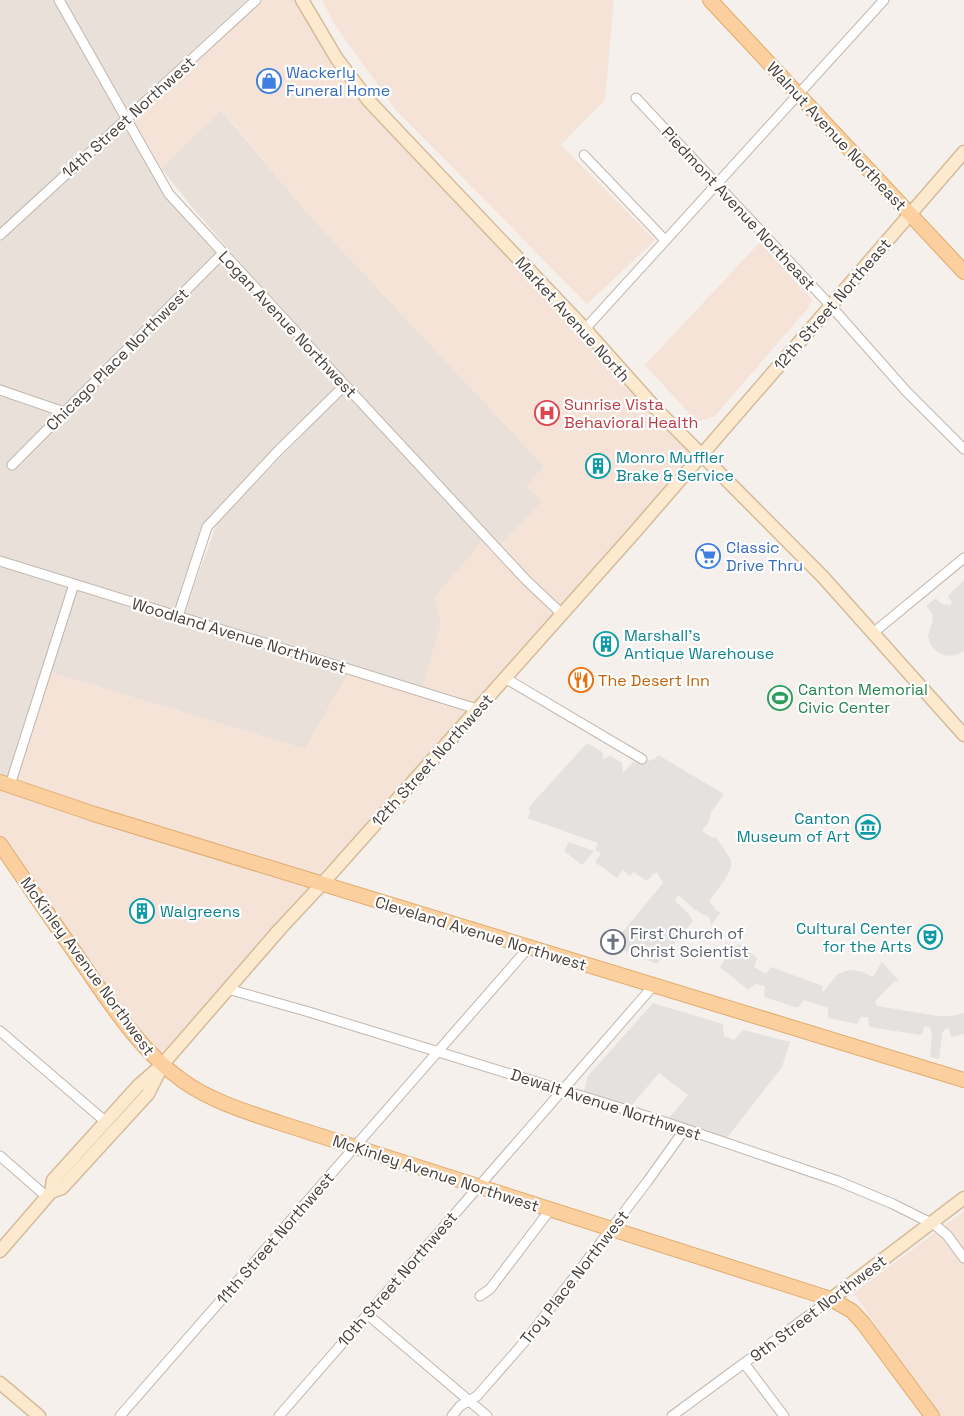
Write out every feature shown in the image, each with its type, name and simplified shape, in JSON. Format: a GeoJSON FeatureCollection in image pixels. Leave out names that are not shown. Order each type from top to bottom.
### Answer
{"type":"FeatureCollection","features":[{"type":"Feature","properties":{"kind":"main road","name":"Market Avenue North"},"geometry":{"type":"LineString","coordinates":[[302,0],[336,59],[369,101],[585,329],[635,387],[816,570],[964,735]]}},
{"type":"Feature","properties":{"kind":"main road","name":"Walnut Avenue Northeast"},"geometry":{"type":"LineString","coordinates":[[710,0],[964,272]]}},
{"type":"Feature","properties":{"kind":"main road","name":"12th Street Northeast"},"geometry":{"type":"LineString","coordinates":[[702,456],[830,305],[964,152]]}},
{"type":"Feature","properties":{"kind":"main road","name":"12th Street Northwest"},"geometry":{"type":"LineString","coordinates":[[49,1195],[53,1180],[138,1086],[162,1065],[228,988],[702,456]]}},
{"type":"Feature","properties":{"kind":"main road","name":"Cleveland Avenue Northwest"},"geometry":{"type":"LineString","coordinates":[[5,783],[94,814],[964,1080]]}},
{"type":"Feature","properties":{"kind":"main road","name":"McKinley Avenue Northwest"},"geometry":{"type":"LineString","coordinates":[[0,844],[136,1038],[162,1065],[197,1090],[230,1105],[355,1148],[831,1299],[852,1311],[863,1323],[932,1416]]}},
{"type":"Feature","properties":{"kind":"main road","name":"12th Street Northwest"},"geometry":{"type":"LineString","coordinates":[[0,1251],[49,1195],[62,1188],[148,1094],[162,1065]]}},
{"type":"Feature","properties":{"kind":"main road","name":"9th Street Northwest"},"geometry":{"type":"LineString","coordinates":[[831,1299],[964,1198]]}},
{"type":"Feature","properties":{"kind":"main road"},"geometry":{"type":"LineString","coordinates":[[0,1383],[38,1416]]}},
{"type":"Feature","properties":{"kind":"street","name":"Logan Avenue Northwest"},"geometry":{"type":"LineString","coordinates":[[59,0],[169,194],[526,580],[562,614]]}},
{"type":"Feature","properties":{"kind":"street","name":"14th Street Northwest"},"geometry":{"type":"LineString","coordinates":[[0,235],[256,0]]}},
{"type":"Feature","properties":{"kind":"street"},"geometry":{"type":"LineString","coordinates":[[585,329],[884,0]]}},
{"type":"Feature","properties":{"kind":"street","name":"Piedmont Avenue Northeast"},"geometry":{"type":"LineString","coordinates":[[636,98],[830,305],[906,391],[964,449]]}},
{"type":"Feature","properties":{"kind":"street"},"geometry":{"type":"LineString","coordinates":[[584,155],[665,240]]}},
{"type":"Feature","properties":{"kind":"street","name":"Chicago Place Northwest"},"geometry":{"type":"LineString","coordinates":[[12,465],[223,253]]}},
{"type":"Feature","properties":{"kind":"street"},"geometry":{"type":"LineString","coordinates":[[178,616],[207,527],[345,385]]}},
{"type":"Feature","properties":{"kind":"street"},"geometry":{"type":"LineString","coordinates":[[0,390],[64,412]]}},
{"type":"Feature","properties":{"kind":"street"},"geometry":{"type":"LineString","coordinates":[[873,633],[964,558]]}},
{"type":"Feature","properties":{"kind":"street","name":"Woodland Avenue Northwest"},"geometry":{"type":"LineString","coordinates":[[0,561],[477,709]]}},
{"type":"Feature","properties":{"kind":"street"},"geometry":{"type":"LineString","coordinates":[[5,783],[74,584]]}},
{"type":"Feature","properties":{"kind":"street"},"geometry":{"type":"LineString","coordinates":[[505,678],[642,759]]}},
{"type":"Feature","properties":{"kind":"street","name":"11th Street Northwest"},"geometry":{"type":"LineString","coordinates":[[120,1416],[529,947]]}},
{"type":"Feature","properties":{"kind":"street","name":"10th Street Northwest"},"geometry":{"type":"LineString","coordinates":[[279,1416],[654,985]]}},
{"type":"Feature","properties":{"kind":"street","name":"Dewalt Avenue Northwest"},"geometry":{"type":"LineString","coordinates":[[228,988],[562,1090],[838,1181],[893,1204],[942,1230],[948,1235],[964,1258]]}},
{"type":"Feature","properties":{"kind":"street"},"geometry":{"type":"LineString","coordinates":[[0,1032],[106,1122]]}},
{"type":"Feature","properties":{"kind":"street","name":"Troy Place Northwest"},"geometry":{"type":"LineString","coordinates":[[452,1416],[460,1406],[477,1396],[526,1340],[612,1229],[685,1129]]}},
{"type":"Feature","properties":{"kind":"street"},"geometry":{"type":"LineString","coordinates":[[0,1156],[49,1195]]}},
{"type":"Feature","properties":{"kind":"street"},"geometry":{"type":"LineString","coordinates":[[480,1296],[490,1289],[550,1210]]}},
{"type":"Feature","properties":{"kind":"street","name":"9th Street Northwest"},"geometry":{"type":"LineString","coordinates":[[672,1416],[831,1299]]}},
{"type":"Feature","properties":{"kind":"street"},"geometry":{"type":"LineString","coordinates":[[367,1314],[487,1416]]}},
{"type":"Feature","properties":{"kind":"street"},"geometry":{"type":"LineString","coordinates":[[744,1363],[784,1416]]}},
{"type":"Feature","properties":{"kind":"shaded area"},"geometry":{"type":"Polygon","coordinates":[[[0,0],[59,0],[159,177],[345,385],[207,527],[178,616],[74,585],[10,785],[0,782],[0,0]]]}},
{"type":"Feature","properties":{"kind":"shaded area"},"geometry":{"type":"Polygon","coordinates":[[[65,0],[247,0],[127,111],[65,0]]]}},
{"type":"Feature","properties":{"kind":"shaded area"},"geometry":{"type":"Polygon","coordinates":[[[263,0],[297,0],[343,76],[372,114],[490,235],[695,457],[160,1055],[108,989],[0,836],[0,788],[10,792],[49,672],[305,749],[353,665],[423,687],[441,624],[434,597],[482,542],[495,552],[542,502],[526,486],[544,466],[310,216],[222,110],[161,168],[134,121],[263,0]]]}},
{"type":"Feature","properties":{"kind":"shaded area"},"geometry":{"type":"Polygon","coordinates":[[[322,0],[614,0],[605,100],[561,145],[655,240],[587,304],[395,109],[335,25],[322,0]]]}},
{"type":"Feature","properties":{"kind":"shaded area"},"geometry":{"type":"Polygon","coordinates":[[[221,110],[310,216],[544,466],[542,502],[494,552],[482,542],[441,624],[423,687],[353,665],[305,749],[49,672],[77,590],[181,621],[217,523],[352,384],[273,300],[196,212],[161,168],[221,110]]]}},
{"type":"Feature","properties":{"kind":"shaded area"},"geometry":{"type":"Polygon","coordinates":[[[760,242],[812,300],[808,308],[715,416],[697,422],[645,365],[760,242]]]}},
{"type":"Feature","properties":{"kind":"shaded area"},"geometry":{"type":"Polygon","coordinates":[[[964,580],[964,651],[956,655],[946,656],[937,652],[930,644],[928,636],[933,620],[932,613],[926,606],[936,598],[941,604],[950,605],[952,602],[948,596],[964,580]]]}},
{"type":"Feature","properties":{"kind":"shaded area"},"geometry":{"type":"Polygon","coordinates":[[[587,743],[602,752],[603,759],[610,756],[622,763],[623,773],[633,762],[640,763],[655,759],[658,755],[724,794],[711,812],[709,821],[702,831],[713,838],[716,837],[731,860],[731,868],[726,878],[709,901],[717,911],[721,912],[711,925],[710,918],[694,909],[678,895],[675,901],[688,913],[693,921],[657,964],[623,950],[625,941],[620,935],[663,883],[657,872],[647,881],[634,872],[630,876],[623,870],[617,878],[595,862],[601,853],[595,850],[598,843],[527,818],[530,813],[529,807],[587,743]]]}},
{"type":"Feature","properties":{"kind":"shaded area"},"geometry":{"type":"Polygon","coordinates":[[[569,842],[594,851],[582,865],[564,851],[569,842]]]}},
{"type":"Feature","properties":{"kind":"shaded area"},"geometry":{"type":"Polygon","coordinates":[[[727,942],[727,946],[732,950],[739,944],[757,958],[754,967],[766,974],[771,967],[823,986],[823,992],[837,975],[845,971],[863,972],[873,977],[882,962],[899,981],[895,981],[877,999],[875,1002],[877,1006],[938,1016],[952,1016],[964,1013],[964,1034],[951,1037],[949,1028],[945,1029],[942,1033],[939,1059],[930,1057],[932,1036],[929,1027],[925,1026],[921,1035],[869,1027],[868,1017],[861,1017],[857,1024],[828,1018],[828,1008],[804,1000],[798,1008],[764,997],[765,986],[755,984],[748,990],[720,967],[725,959],[717,953],[727,942]]]}},
{"type":"Feature","properties":{"kind":"shaded area"},"geometry":{"type":"Polygon","coordinates":[[[653,1003],[723,1024],[724,1036],[734,1040],[743,1030],[790,1042],[782,1067],[726,1139],[668,1119],[688,1095],[659,1073],[632,1105],[626,1105],[584,1091],[588,1076],[653,1003]]]}},
{"type":"Feature","properties":{"kind":"shaded area"},"geometry":{"type":"Polygon","coordinates":[[[964,1211],[964,1416],[936,1416],[854,1293],[964,1211]]]}},
{"type":"Feature","properties":{"kind":"place","name":"Wackerly Funeral Home"},"geometry":{"type":"Point","coordinates":[269,81]}},
{"type":"Feature","properties":{"kind":"place","name":"Sunrise Vista Behavioral Health"},"geometry":{"type":"Point","coordinates":[547,413]}},
{"type":"Feature","properties":{"kind":"place","name":"Monro Muffler Brake & Service"},"geometry":{"type":"Point","coordinates":[598,466]}},
{"type":"Feature","properties":{"kind":"place","name":"Classic Drive Thru"},"geometry":{"type":"Point","coordinates":[708,556]}},
{"type":"Feature","properties":{"kind":"place","name":"Marshall's Antique Warehouse"},"geometry":{"type":"Point","coordinates":[606,644]}},
{"type":"Feature","properties":{"kind":"place","name":"The Desert Inn"},"geometry":{"type":"Point","coordinates":[581,680]}},
{"type":"Feature","properties":{"kind":"place","name":"Canton Memorial Civic Center"},"geometry":{"type":"Point","coordinates":[780,698]}},
{"type":"Feature","properties":{"kind":"place","name":"Canton Museum of Art"},"geometry":{"type":"Point","coordinates":[868,827]}},
{"type":"Feature","properties":{"kind":"place","name":"Walgreens"},"geometry":{"type":"Point","coordinates":[142,911]}},
{"type":"Feature","properties":{"kind":"place","name":"Cultural Center for the Arts"},"geometry":{"type":"Point","coordinates":[930,937]}},
{"type":"Feature","properties":{"kind":"place","name":"First Church of Christ Scientist"},"geometry":{"type":"Point","coordinates":[613,942]}}]}
